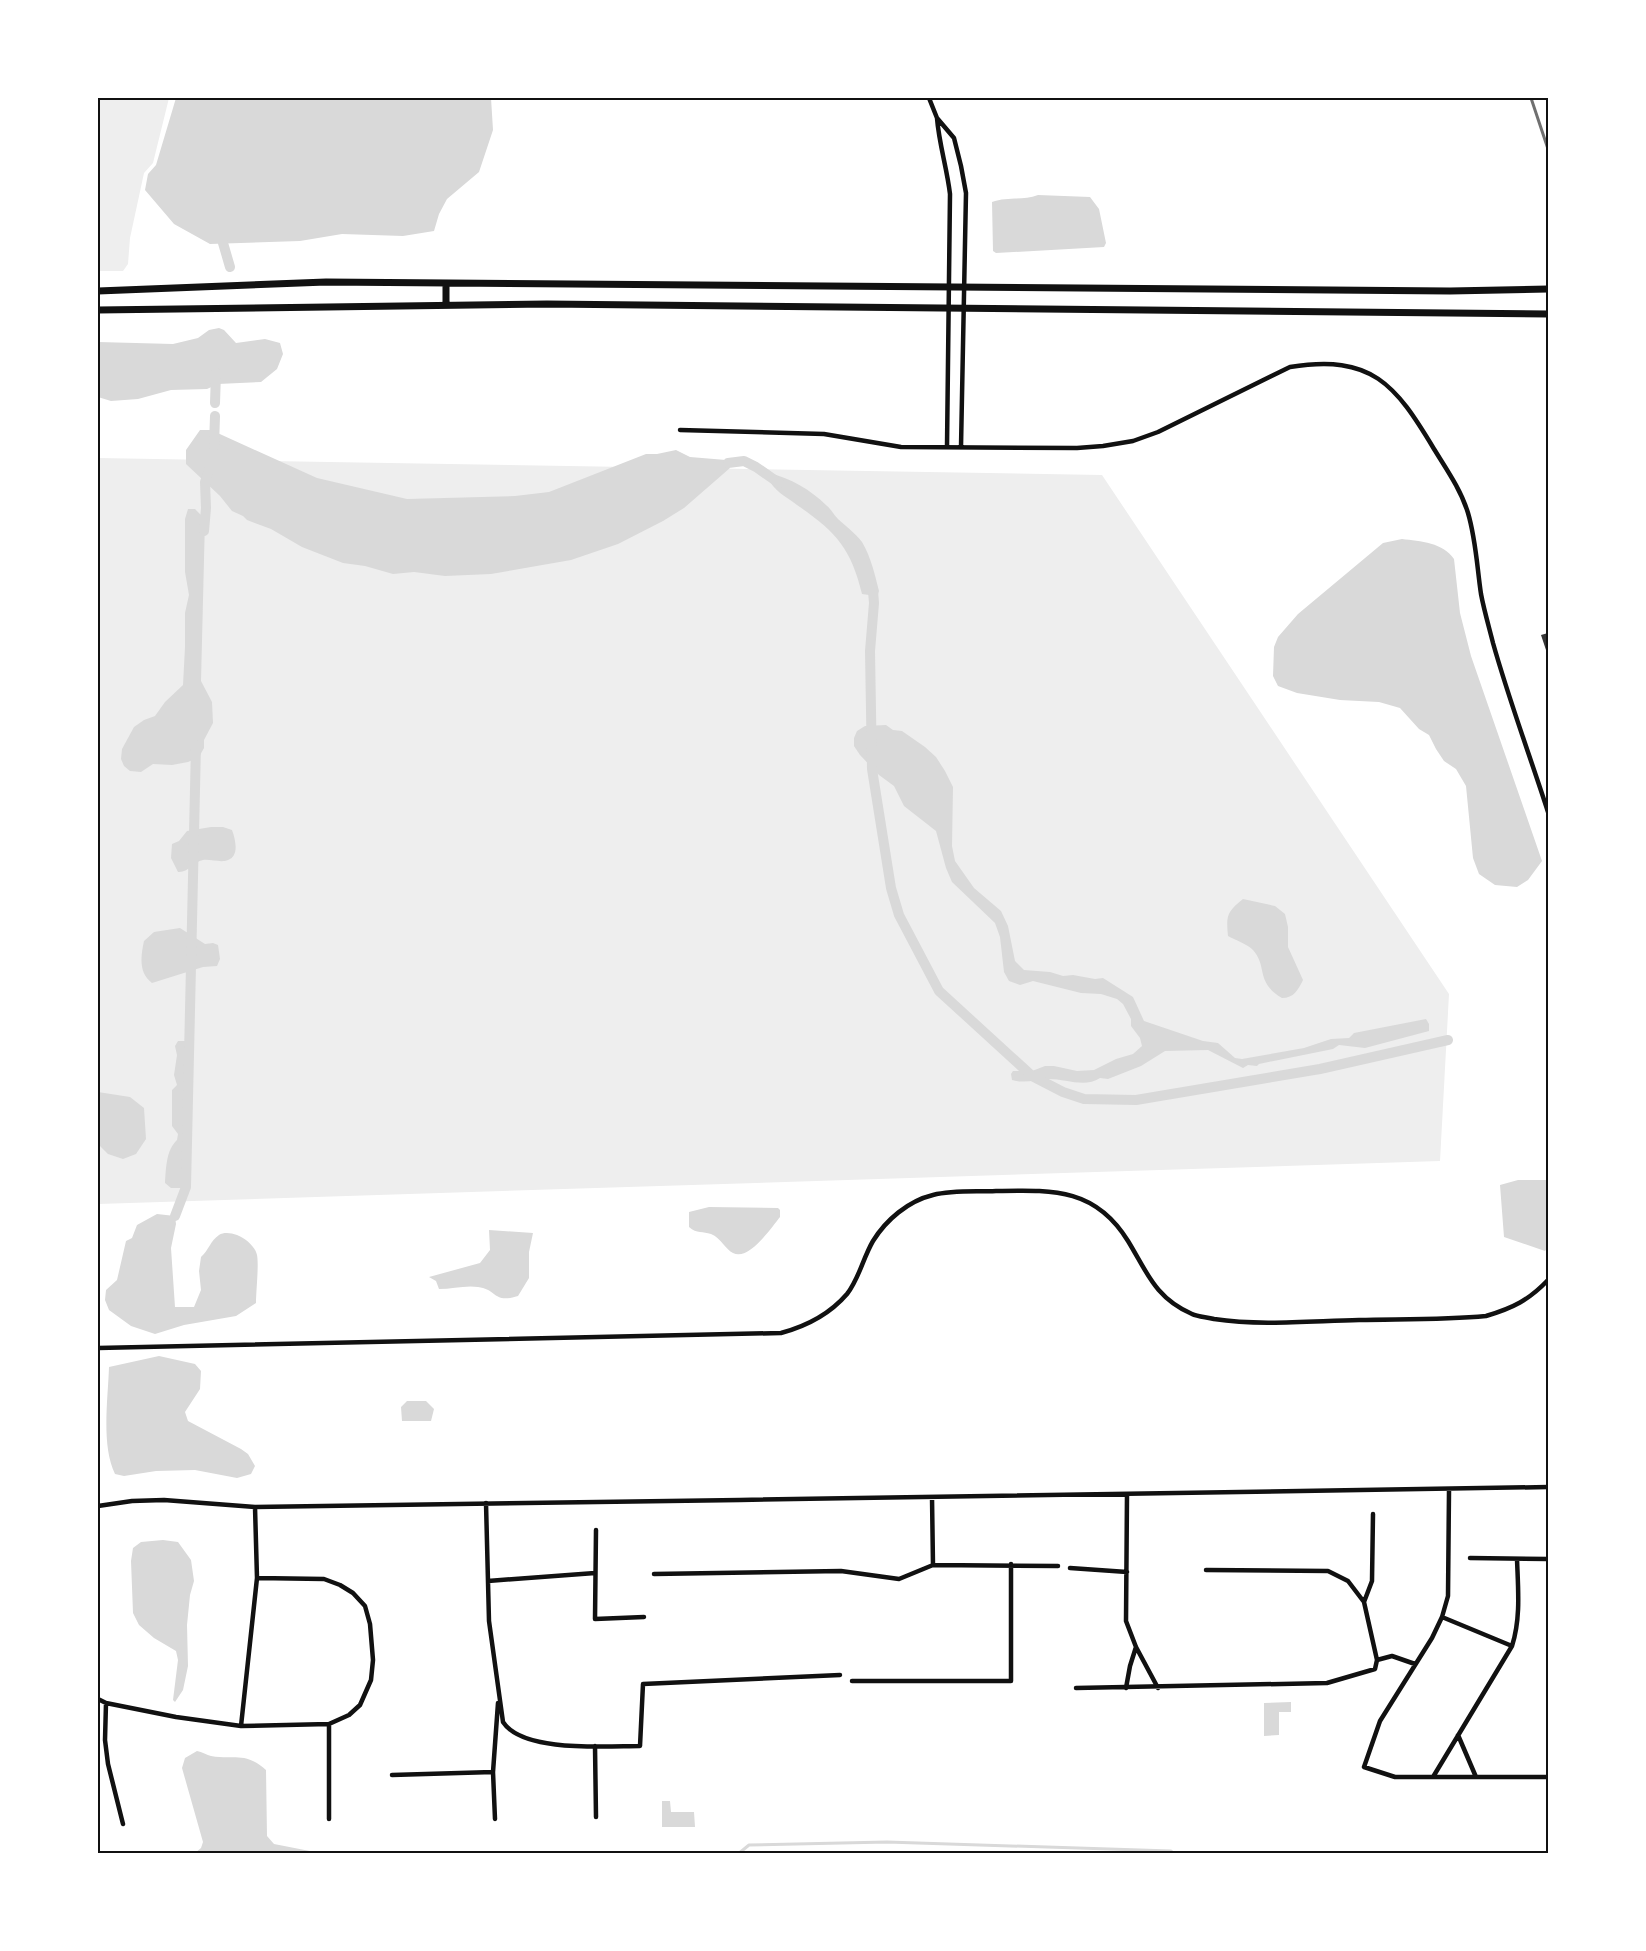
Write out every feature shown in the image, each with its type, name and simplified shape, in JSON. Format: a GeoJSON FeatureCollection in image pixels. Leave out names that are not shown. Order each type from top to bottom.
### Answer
{"type":"FeatureCollection","features":[{"type":"Feature","properties":{"kind":"main road"},"geometry":{"type":"LineString","coordinates":[[98,291],[326,282],[1450,291],[1548,289]]}},
{"type":"Feature","properties":{"kind":"main road"},"geometry":{"type":"LineString","coordinates":[[446,283],[446,305]]}},
{"type":"Feature","properties":{"kind":"main road"},"geometry":{"type":"LineString","coordinates":[[98,310],[446,305],[1548,314]]}},
{"type":"Feature","properties":{"kind":"street"},"geometry":{"type":"LineString","coordinates":[[928,98],[937,118],[954,138],[962,166],[966,193],[961,447]]}},
{"type":"Feature","properties":{"kind":"street"},"geometry":{"type":"LineString","coordinates":[[937,118],[939,143],[946,166],[950,194],[947,447]]}},
{"type":"Feature","properties":{"kind":"street"},"geometry":{"type":"LineString","coordinates":[[680,430],[824,434],[901,447],[1077,448],[1132,441],[1158,432],[1290,367],[1313,363],[1350,366],[1367,372],[1398,394],[1461,493],[1474,539],[1482,596],[1494,644],[1548,812]]}},
{"type":"Feature","properties":{"kind":"street"},"geometry":{"type":"LineString","coordinates":[[98,1348],[781,1333],[811,1323],[825,1315],[846,1295],[855,1282],[873,1241],[891,1218],[913,1202],[948,1192],[1054,1191],[1070,1194],[1088,1202],[1118,1227],[1153,1286],[1161,1294],[1194,1315],[1238,1322],[1486,1316],[1523,1303],[1548,1280]]}},
{"type":"Feature","properties":{"kind":"street"},"geometry":{"type":"LineString","coordinates":[[98,1506],[132,1501],[164,1500],[255,1507],[1449,1491],[1548,1487]]}},
{"type":"Feature","properties":{"kind":"street"},"geometry":{"type":"LineString","coordinates":[[1449,1491],[1448,1596],[1442,1617],[1432,1638],[1380,1721],[1364,1767],[1395,1777],[1548,1777]]}},
{"type":"Feature","properties":{"kind":"street"},"geometry":{"type":"LineString","coordinates":[[1127,1494],[1126,1621],[1136,1647],[1158,1688]]}},
{"type":"Feature","properties":{"kind":"street"},"geometry":{"type":"LineString","coordinates":[[932,1497],[933,1565]]}},
{"type":"Feature","properties":{"kind":"street"},"geometry":{"type":"LineString","coordinates":[[486,1503],[489,1621],[498,1691],[503,1722],[518,1736],[566,1746],[640,1746],[643,1684],[840,1675]]}},
{"type":"Feature","properties":{"kind":"street"},"geometry":{"type":"LineString","coordinates":[[241,1726],[257,1578],[255,1507]]}},
{"type":"Feature","properties":{"kind":"street"},"geometry":{"type":"LineString","coordinates":[[1364,1602],[1372,1581],[1373,1514]]}},
{"type":"Feature","properties":{"kind":"street"},"geometry":{"type":"LineString","coordinates":[[596,1530],[595,1619],[644,1617]]}},
{"type":"Feature","properties":{"kind":"street"},"geometry":{"type":"LineString","coordinates":[[1470,1558],[1548,1559]]}},
{"type":"Feature","properties":{"kind":"street"},"geometry":{"type":"LineString","coordinates":[[1433,1777],[1512,1646],[1516,1634],[1518,1612],[1517,1559]]}},
{"type":"Feature","properties":{"kind":"street"},"geometry":{"type":"LineString","coordinates":[[852,1681],[1011,1681],[1011,1564]]}},
{"type":"Feature","properties":{"kind":"street"},"geometry":{"type":"LineString","coordinates":[[654,1574],[841,1571],[899,1579],[933,1565],[1058,1566]]}},
{"type":"Feature","properties":{"kind":"street"},"geometry":{"type":"LineString","coordinates":[[1070,1568],[1127,1572]]}},
{"type":"Feature","properties":{"kind":"street"},"geometry":{"type":"LineString","coordinates":[[1076,1688],[1327,1683],[1375,1670],[1377,1660],[1364,1602],[1348,1581],[1328,1571],[1206,1570]]}},
{"type":"Feature","properties":{"kind":"street"},"geometry":{"type":"LineString","coordinates":[[488,1581],[595,1574]]}},
{"type":"Feature","properties":{"kind":"street"},"geometry":{"type":"LineString","coordinates":[[98,1699],[106,1703],[176,1717],[241,1726],[329,1724],[348,1715],[360,1705],[371,1680],[373,1660],[370,1624],[364,1606],[353,1593],[324,1579],[257,1578]]}},
{"type":"Feature","properties":{"kind":"street"},"geometry":{"type":"LineString","coordinates":[[1442,1617],[1512,1646]]}},
{"type":"Feature","properties":{"kind":"street"},"geometry":{"type":"LineString","coordinates":[[1126,1688],[1136,1647]]}},
{"type":"Feature","properties":{"kind":"street"},"geometry":{"type":"LineString","coordinates":[[1377,1660],[1392,1656],[1415,1664]]}},
{"type":"Feature","properties":{"kind":"street"},"geometry":{"type":"LineString","coordinates":[[495,1819],[493,1772],[498,1691]]}},
{"type":"Feature","properties":{"kind":"street"},"geometry":{"type":"LineString","coordinates":[[106,1703],[105,1740],[108,1764],[123,1824]]}},
{"type":"Feature","properties":{"kind":"street"},"geometry":{"type":"LineString","coordinates":[[329,1724],[329,1819]]}},
{"type":"Feature","properties":{"kind":"street"},"geometry":{"type":"LineString","coordinates":[[1458,1736],[1476,1777]]}},
{"type":"Feature","properties":{"kind":"street"},"geometry":{"type":"LineString","coordinates":[[595,1746],[596,1817]]}},
{"type":"Feature","properties":{"kind":"street"},"geometry":{"type":"LineString","coordinates":[[392,1775],[493,1772]]}},
{"type":"Feature","properties":{"kind":"shaded area"},"geometry":{"type":"Polygon","coordinates":[[[98,98],[169,98],[153,163],[144,173],[130,238],[128,264],[123,271],[98,271],[98,98]]]}},
{"type":"Feature","properties":{"kind":"shaded area"},"geometry":{"type":"Polygon","coordinates":[[[176,98],[491,98],[493,130],[479,172],[447,199],[434,231],[403,236],[342,234],[300,241],[210,244],[174,224],[145,190],[148,174],[156,165],[176,98]]]}},
{"type":"Feature","properties":{"kind":"shaded area"},"geometry":{"type":"Polygon","coordinates":[[[1038,195],[1090,197],[1099,209],[1106,243],[1104,247],[996,253],[993,251],[992,202],[1038,195]]]}},
{"type":"Feature","properties":{"kind":"shaded area"},"geometry":{"type":"Polygon","coordinates":[[[219,328],[224,330],[236,343],[265,339],[280,343],[283,354],[277,369],[261,382],[218,384],[207,389],[171,390],[138,399],[111,401],[98,397],[98,342],[173,344],[198,338],[209,330],[219,328]]]}},
{"type":"Feature","properties":{"kind":"shaded area"},"geometry":{"type":"Polygon","coordinates":[[[200,430],[211,430],[317,478],[407,499],[515,496],[549,492],[646,454],[676,450],[690,457],[726,460],[730,468],[684,508],[663,521],[618,544],[571,560],[491,574],[445,576],[414,572],[393,574],[343,563],[302,547],[271,529],[247,520],[232,511],[220,496],[186,464],[186,450],[200,430]]]}},
{"type":"Feature","properties":{"kind":"shaded area"},"geometry":{"type":"Polygon","coordinates":[[[98,458],[1102,475],[1449,994],[1440,1161],[98,1204],[98,458]]]}},
{"type":"Feature","properties":{"kind":"shaded area"},"geometry":{"type":"Polygon","coordinates":[[[769,473],[792,481],[814,494],[862,542],[870,560],[878,594],[862,594],[853,564],[840,542],[822,523],[777,490],[767,477],[769,473]]]}},
{"type":"Feature","properties":{"kind":"shaded area"},"geometry":{"type":"Polygon","coordinates":[[[188,509],[195,509],[205,519],[201,681],[212,702],[213,723],[204,740],[204,748],[199,757],[172,765],[153,764],[141,772],[130,771],[121,759],[122,749],[134,727],[155,716],[165,702],[183,685],[185,613],[189,595],[185,572],[185,519],[188,509]]]}},
{"type":"Feature","properties":{"kind":"shaded area"},"geometry":{"type":"Polygon","coordinates":[[[1402,539],[1438,546],[1454,559],[1460,613],[1471,656],[1542,861],[1528,880],[1517,887],[1495,885],[1479,874],[1473,858],[1466,786],[1456,769],[1444,761],[1429,735],[1419,729],[1400,708],[1379,702],[1340,700],[1297,693],[1278,686],[1273,676],[1274,647],[1278,637],[1298,614],[1383,543],[1402,539]]]}},
{"type":"Feature","properties":{"kind":"shaded area"},"geometry":{"type":"Polygon","coordinates":[[[886,725],[893,730],[902,731],[925,747],[936,757],[945,771],[953,787],[952,846],[955,861],[974,888],[1001,911],[1008,926],[1015,961],[1024,970],[1050,972],[1063,976],[1103,978],[1133,997],[1144,1021],[1203,1041],[1218,1043],[1235,1058],[1242,1059],[1304,1048],[1331,1039],[1349,1038],[1354,1033],[1426,1019],[1429,1031],[1365,1048],[1339,1045],[1333,1049],[1257,1066],[1248,1065],[1243,1068],[1208,1050],[1165,1051],[1141,1066],[1108,1079],[1100,1078],[1082,1083],[1049,1079],[1012,1080],[1013,1071],[1032,1071],[1045,1066],[1077,1071],[1094,1070],[1116,1059],[1133,1054],[1142,1046],[1140,1038],[1131,1026],[1131,1019],[1123,1004],[1117,999],[1033,981],[1020,985],[1009,981],[1004,972],[1000,937],[995,923],[952,882],[936,831],[904,806],[894,786],[879,775],[854,746],[857,731],[865,726],[886,725]]]}},
{"type":"Feature","properties":{"kind":"shaded area"},"geometry":{"type":"Polygon","coordinates":[[[211,827],[232,830],[236,846],[232,858],[225,861],[203,860],[185,871],[178,872],[171,858],[172,844],[179,841],[187,831],[211,827]]]}},
{"type":"Feature","properties":{"kind":"shaded area"},"geometry":{"type":"Polygon","coordinates":[[[1243,899],[1275,906],[1285,914],[1288,927],[1288,947],[1303,980],[1290,997],[1282,998],[1274,992],[1265,980],[1260,962],[1253,950],[1228,936],[1229,914],[1243,899]]]}},
{"type":"Feature","properties":{"kind":"shaded area"},"geometry":{"type":"Polygon","coordinates":[[[180,928],[205,944],[218,945],[220,959],[217,966],[203,967],[152,983],[144,974],[143,969],[144,941],[154,932],[180,928]]]}},
{"type":"Feature","properties":{"kind":"shaded area"},"geometry":{"type":"Polygon","coordinates":[[[178,1041],[193,1044],[192,1075],[186,1080],[186,1088],[191,1092],[190,1126],[185,1131],[185,1141],[191,1143],[191,1154],[181,1188],[171,1188],[165,1183],[169,1154],[178,1134],[172,1126],[172,1090],[177,1085],[174,1075],[177,1055],[175,1046],[178,1041]]]}},
{"type":"Feature","properties":{"kind":"shaded area"},"geometry":{"type":"Polygon","coordinates":[[[98,1092],[130,1097],[144,1108],[146,1139],[136,1154],[123,1159],[108,1154],[98,1144],[98,1092]]]}},
{"type":"Feature","properties":{"kind":"shaded area"},"geometry":{"type":"Polygon","coordinates":[[[1518,1180],[1548,1180],[1548,1247],[1545,1251],[1504,1237],[1500,1185],[1518,1180]]]}},
{"type":"Feature","properties":{"kind":"shaded area"},"geometry":{"type":"Polygon","coordinates":[[[709,1207],[778,1208],[780,1217],[753,1248],[739,1254],[730,1251],[715,1236],[695,1231],[689,1227],[689,1212],[709,1207]]]}},
{"type":"Feature","properties":{"kind":"shaded area"},"geometry":{"type":"Polygon","coordinates":[[[157,1214],[175,1216],[176,1224],[171,1248],[175,1307],[194,1307],[201,1290],[199,1271],[201,1257],[216,1237],[225,1233],[243,1238],[256,1252],[258,1265],[256,1303],[236,1316],[184,1325],[155,1334],[131,1326],[109,1310],[105,1300],[106,1290],[117,1280],[126,1241],[132,1238],[137,1225],[157,1214]]]}},
{"type":"Feature","properties":{"kind":"shaded area"},"geometry":{"type":"Polygon","coordinates":[[[489,1230],[533,1233],[529,1252],[529,1278],[518,1296],[499,1297],[484,1288],[473,1287],[439,1289],[436,1281],[429,1277],[480,1263],[490,1250],[489,1230]]]}},
{"type":"Feature","properties":{"kind":"shaded area"},"geometry":{"type":"Polygon","coordinates":[[[159,1356],[195,1364],[201,1371],[200,1389],[185,1412],[188,1421],[248,1454],[255,1466],[251,1474],[237,1478],[195,1470],[156,1471],[124,1476],[115,1474],[108,1450],[107,1436],[109,1367],[159,1356]]]}},
{"type":"Feature","properties":{"kind":"shaded area"},"geometry":{"type":"Polygon","coordinates":[[[407,1401],[426,1401],[434,1409],[431,1421],[402,1421],[401,1407],[407,1401]]]}},
{"type":"Feature","properties":{"kind":"shaded area"},"geometry":{"type":"Polygon","coordinates":[[[163,1540],[178,1542],[191,1560],[194,1581],[187,1625],[188,1666],[183,1690],[175,1702],[173,1700],[178,1660],[176,1651],[154,1638],[139,1625],[133,1613],[131,1561],[133,1548],[141,1542],[163,1540]]]}},
{"type":"Feature","properties":{"kind":"shaded area"},"geometry":{"type":"Polygon","coordinates":[[[1291,1702],[1291,1712],[1279,1712],[1279,1735],[1264,1736],[1264,1703],[1291,1702]]]}},
{"type":"Feature","properties":{"kind":"shaded area"},"geometry":{"type":"Polygon","coordinates":[[[197,1751],[211,1756],[245,1758],[259,1764],[266,1770],[267,1836],[274,1844],[320,1853],[195,1853],[201,1848],[203,1842],[182,1768],[185,1758],[197,1751]]]}},
{"type":"Feature","properties":{"kind":"shaded area"},"geometry":{"type":"Polygon","coordinates":[[[662,1801],[670,1801],[671,1812],[694,1812],[695,1827],[662,1827],[662,1801]]]}},
{"type":"Feature","properties":{"kind":"building"},"geometry":{"type":"Polygon","coordinates":[[[1548,633],[1548,656],[1541,635],[1548,633]]]}},
{"type":"Feature","properties":{"kind":"waterway"},"geometry":{"type":"LineString","coordinates":[[223,243],[230,267]]}},
{"type":"Feature","properties":{"kind":"waterway"},"geometry":{"type":"LineString","coordinates":[[215,403],[216,373]]}},
{"type":"Feature","properties":{"kind":"waterway"},"geometry":{"type":"LineString","coordinates":[[214,446],[215,416]]}},
{"type":"Feature","properties":{"kind":"waterway"},"geometry":{"type":"LineString","coordinates":[[728,463],[744,461],[779,483]]}},
{"type":"Feature","properties":{"kind":"waterway"},"geometry":{"type":"LineString","coordinates":[[204,531],[205,482],[209,470]]}},
{"type":"Feature","properties":{"kind":"waterway"},"geometry":{"type":"LineString","coordinates":[[870,583],[874,603],[870,651],[872,769],[891,888],[899,915],[939,991],[1032,1076],[1063,1092],[1084,1099],[1136,1100],[1320,1069],[1448,1040]]}},
{"type":"Feature","properties":{"kind":"waterway"},"geometry":{"type":"LineString","coordinates":[[175,1216],[186,1187],[196,745]]}},
{"type":"Feature","properties":{"kind":"waterway"},"geometry":{"type":"LineString","coordinates":[[738,1854],[749,1845],[887,1842],[1171,1851],[1174,1854]]}},
{"type":"Feature","properties":{"kind":"railway"},"geometry":{"type":"LineString","coordinates":[[1531,98],[1548,149]]}}]}
